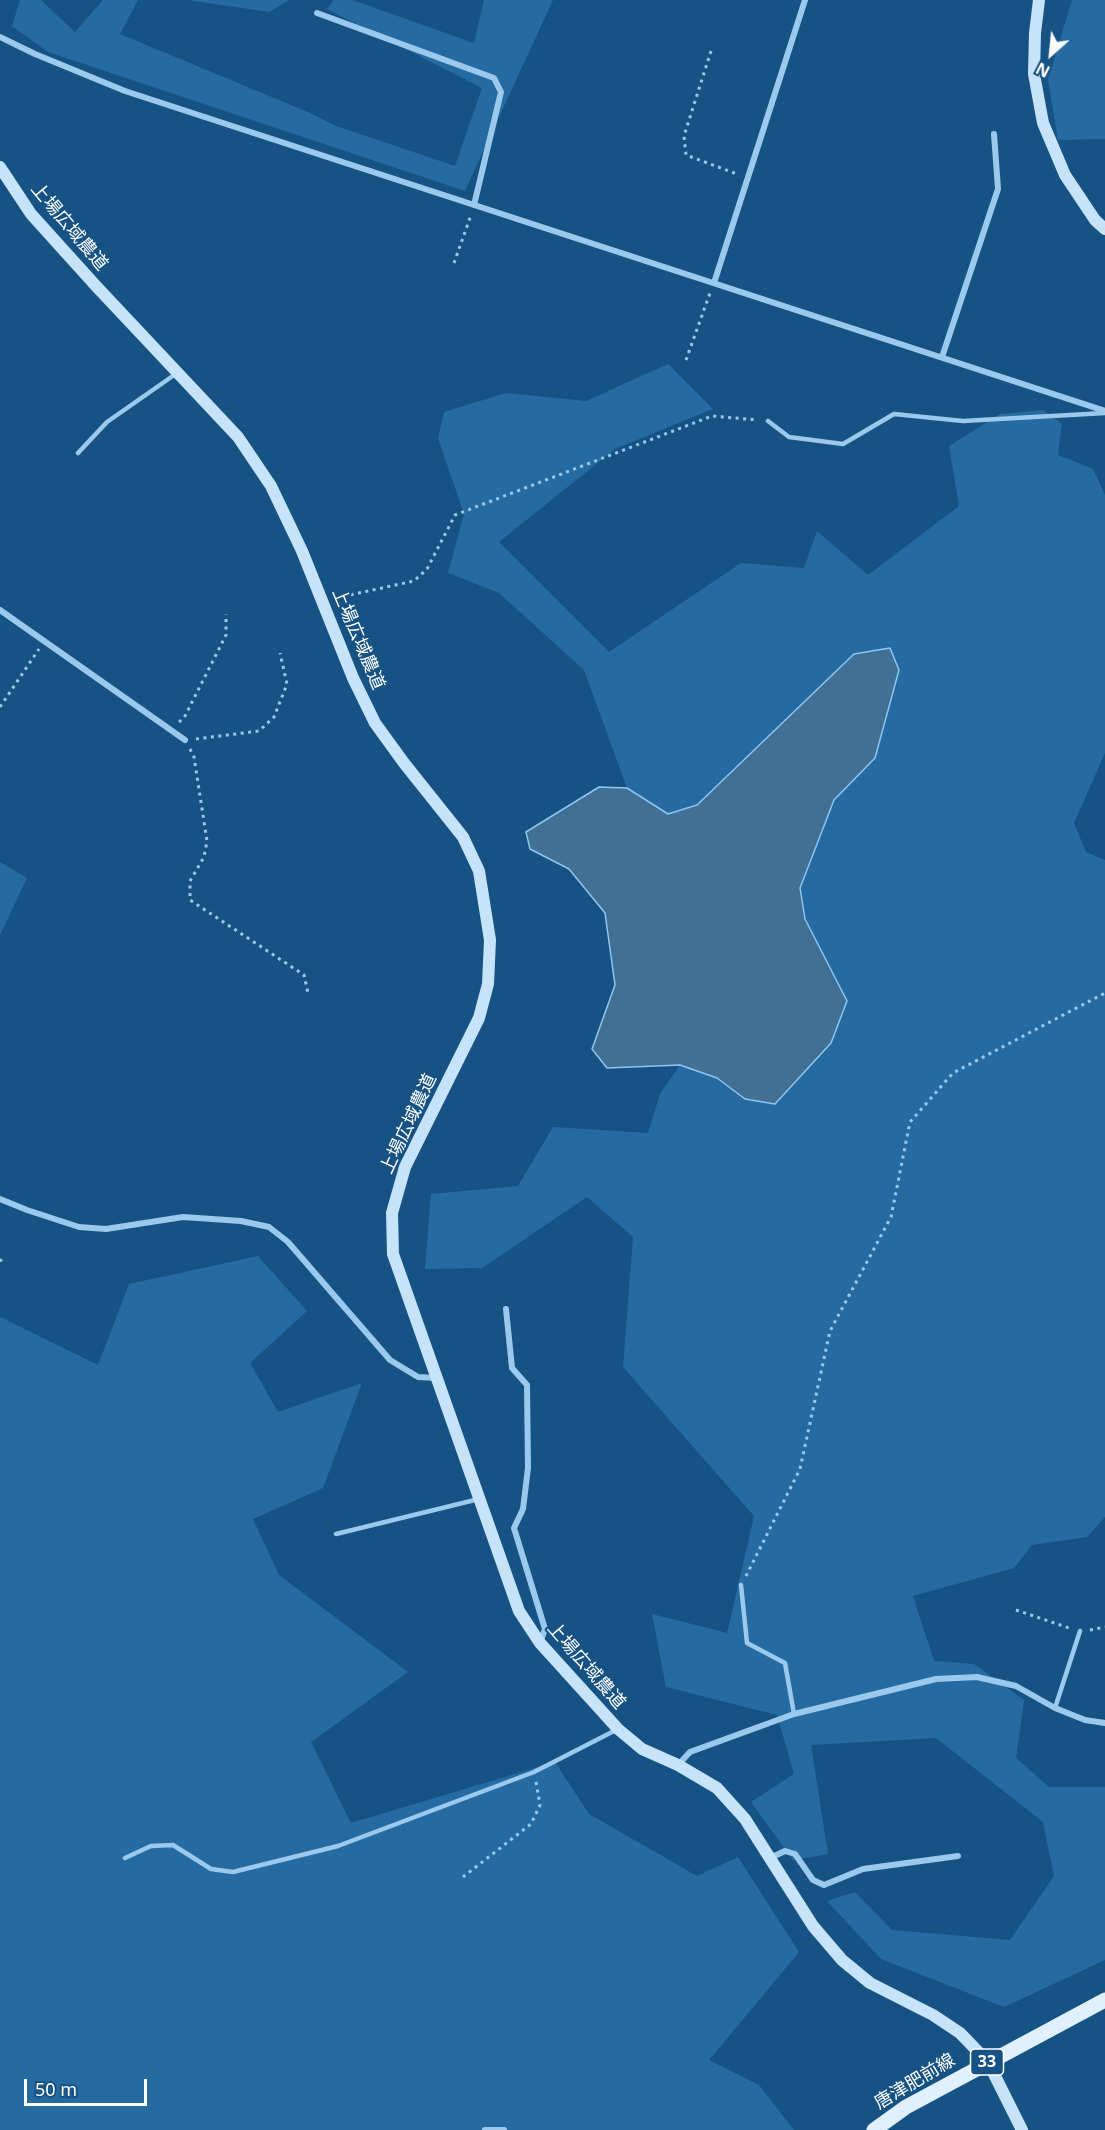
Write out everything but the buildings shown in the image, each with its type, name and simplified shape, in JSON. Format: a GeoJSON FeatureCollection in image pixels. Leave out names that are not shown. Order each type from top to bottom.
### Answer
{"type":"FeatureCollection","features":[{"type":"Feature","properties":{"kind":"main road","name":"唐津肥前線"},"geometry":{"type":"LineString","coordinates":[[874,2130],[906,2107],[1105,2000]]}},
{"type":"Feature","properties":{"kind":"street"},"geometry":{"type":"LineString","coordinates":[[714,283],[805,0]]}},
{"type":"Feature","properties":{"kind":"street"},"geometry":{"type":"LineString","coordinates":[[1040,0],[1035,33],[1034,74],[1043,123],[1065,175],[1095,219],[1105,229]]}},
{"type":"Feature","properties":{"kind":"street"},"geometry":{"type":"LineString","coordinates":[[317,13],[494,78],[501,92],[474,205]]}},
{"type":"Feature","properties":{"kind":"street"},"geometry":{"type":"LineString","coordinates":[[0,37],[35,54],[125,90],[1105,412]]}},
{"type":"Feature","properties":{"kind":"street"},"geometry":{"type":"LineString","coordinates":[[942,357],[998,189],[994,134]]}},
{"type":"Feature","properties":{"kind":"street","name":"上場広域農道"},"geometry":{"type":"LineString","coordinates":[[0,169],[31,214],[238,437],[271,486],[302,551],[353,678],[375,723],[404,764],[463,837],[479,871],[490,940],[488,984],[479,1018],[405,1167],[392,1213],[393,1254],[519,1611],[540,1643],[618,1729],[642,1749],[678,1765],[717,1788],[745,1819],[813,1926],[842,1960],[870,1983],[933,2014],[960,2032],[988,2062],[1022,2130]]}},
{"type":"Feature","properties":{"kind":"street"},"geometry":{"type":"LineString","coordinates":[[0,610],[185,740]]}},
{"type":"Feature","properties":{"kind":"street"},"geometry":{"type":"LineString","coordinates":[[0,1198],[27,1210],[79,1227],[106,1229],[183,1217],[241,1221],[269,1227],[288,1242],[390,1360],[417,1377],[437,1378]]}},
{"type":"Feature","properties":{"kind":"street"},"geometry":{"type":"LineString","coordinates":[[506,1309],[513,1368],[526,1385],[528,1468],[523,1509],[514,1528],[545,1629],[540,1643]]}},
{"type":"Feature","properties":{"kind":"street"},"geometry":{"type":"LineString","coordinates":[[678,1765],[690,1752],[794,1714],[936,1679],[977,1677],[1016,1686],[1055,1708],[1085,1720],[1105,1723]]}},
{"type":"Feature","properties":{"kind":"street"},"geometry":{"type":"LineString","coordinates":[[770,1858],[785,1851],[795,1854],[813,1880],[824,1885],[863,1869],[958,1856]]}},
{"type":"Feature","properties":{"kind":"street"},"geometry":{"type":"LineString","coordinates":[[484,2130],[504,2130]]}},
{"type":"Feature","properties":{"kind":"lane"},"geometry":{"type":"LineString","coordinates":[[78,453],[107,422],[177,373]]}},
{"type":"Feature","properties":{"kind":"lane"},"geometry":{"type":"LineString","coordinates":[[768,421],[789,437],[843,444],[894,414],[963,421],[1105,412]]}},
{"type":"Feature","properties":{"kind":"lane"},"geometry":{"type":"LineString","coordinates":[[336,1534],[479,1498]]}},
{"type":"Feature","properties":{"kind":"lane"},"geometry":{"type":"LineString","coordinates":[[741,1585],[747,1643],[785,1663],[794,1714]]}},
{"type":"Feature","properties":{"kind":"lane"},"geometry":{"type":"LineString","coordinates":[[1055,1708],[1080,1631]]}},
{"type":"Feature","properties":{"kind":"lane"},"geometry":{"type":"LineString","coordinates":[[125,1858],[151,1846],[173,1845],[211,1869],[233,1872],[338,1845],[534,1772],[618,1729]]}},
{"type":"Feature","properties":{"kind":"path"},"geometry":{"type":"LineString","coordinates":[[711,51],[684,136],[686,155],[747,178]]}},
{"type":"Feature","properties":{"kind":"path"},"geometry":{"type":"LineString","coordinates":[[454,263],[474,205]]}},
{"type":"Feature","properties":{"kind":"path"},"geometry":{"type":"LineString","coordinates":[[686,360],[714,283]]}},
{"type":"Feature","properties":{"kind":"path"},"geometry":{"type":"LineString","coordinates":[[322,601],[414,581],[427,568],[455,515],[712,416],[768,421]]}},
{"type":"Feature","properties":{"kind":"path"},"geometry":{"type":"LineString","coordinates":[[172,730],[184,718],[226,635],[226,614]]}},
{"type":"Feature","properties":{"kind":"path"},"geometry":{"type":"LineString","coordinates":[[0,706],[44,642]]}},
{"type":"Feature","properties":{"kind":"path"},"geometry":{"type":"LineString","coordinates":[[280,653],[287,684],[274,717],[259,731],[185,740],[194,757],[207,841],[204,857],[190,881],[190,900],[304,975],[308,993]]}},
{"type":"Feature","properties":{"kind":"path"},"geometry":{"type":"LineString","coordinates":[[741,1585],[800,1469],[830,1331],[891,1217],[910,1122],[953,1073],[1105,993]]}},
{"type":"Feature","properties":{"kind":"path"},"geometry":{"type":"LineString","coordinates":[[1016,1610],[1080,1631],[1105,1627]]}},
{"type":"Feature","properties":{"kind":"path"},"geometry":{"type":"LineString","coordinates":[[463,1877],[531,1824],[540,1804],[534,1772]]}},
{"type":"Feature","properties":{"kind":"shaded area"},"geometry":{"type":"Polygon","coordinates":[[[20,0],[41,0],[75,32],[103,0],[138,0],[120,34],[336,126],[455,166],[482,88],[327,9],[334,0],[352,0],[474,43],[484,0],[553,0],[465,191],[48,52],[12,26],[20,0]]]}},
{"type":"Feature","properties":{"kind":"shaded area"},"geometry":{"type":"Polygon","coordinates":[[[188,0],[289,0],[269,12],[188,0]]]}},
{"type":"Feature","properties":{"kind":"shaded area"},"geometry":{"type":"Polygon","coordinates":[[[1072,0],[1105,0],[1105,139],[1058,140],[1048,80],[1072,0]]]}},
{"type":"Feature","properties":{"kind":"shaded area"},"geometry":{"type":"Polygon","coordinates":[[[668,364],[713,409],[615,449],[499,542],[609,652],[741,563],[804,568],[817,531],[868,575],[959,506],[949,446],[1000,414],[1043,410],[1062,424],[1058,455],[1093,469],[1105,495],[1105,753],[1074,823],[1086,852],[1105,860],[1105,1517],[1087,1537],[1032,1545],[1014,1568],[913,1596],[934,1661],[974,1664],[1024,1700],[1016,1758],[1049,1787],[1105,1787],[1105,1960],[1004,2007],[881,1959],[827,1901],[855,1892],[892,1930],[1010,1940],[1054,1876],[1043,1822],[936,1738],[811,1745],[828,1854],[793,1860],[751,1802],[794,1774],[777,1715],[666,1687],[652,1614],[727,1633],[754,1516],[623,1367],[633,1237],[587,1197],[482,1268],[425,1269],[431,1194],[518,1186],[553,1127],[648,1133],[660,1094],[680,1065],[717,1078],[745,1099],[847,1001],[805,919],[800,888],[834,800],[875,758],[854,654],[697,805],[668,814],[627,788],[584,670],[499,593],[448,573],[464,514],[438,438],[444,412],[506,393],[586,401],[668,364]]]}},
{"type":"Feature","properties":{"kind":"shaded area"},"geometry":{"type":"Polygon","coordinates":[[[890,648],[899,670],[875,758],[834,800],[800,888],[805,919],[847,1001],[831,1043],[775,1104],[745,1099],[717,1078],[680,1065],[607,1068],[592,1049],[615,985],[605,913],[569,869],[530,849],[526,832],[599,787],[627,788],[668,814],[697,805],[854,654],[890,648]]]}},
{"type":"Feature","properties":{"kind":"shaded area"},"geometry":{"type":"Polygon","coordinates":[[[0,862],[27,878],[0,935],[0,862]]]}},
{"type":"Feature","properties":{"kind":"shaded area"},"geometry":{"type":"Polygon","coordinates":[[[258,1256],[307,1311],[250,1363],[278,1412],[362,1383],[323,1488],[253,1519],[279,1575],[408,1672],[311,1742],[351,1823],[555,1762],[589,1814],[697,1876],[738,1857],[799,1952],[709,2060],[759,2085],[794,2130],[0,2130],[0,1317],[98,1365],[129,1284],[258,1256]]]}}]}
